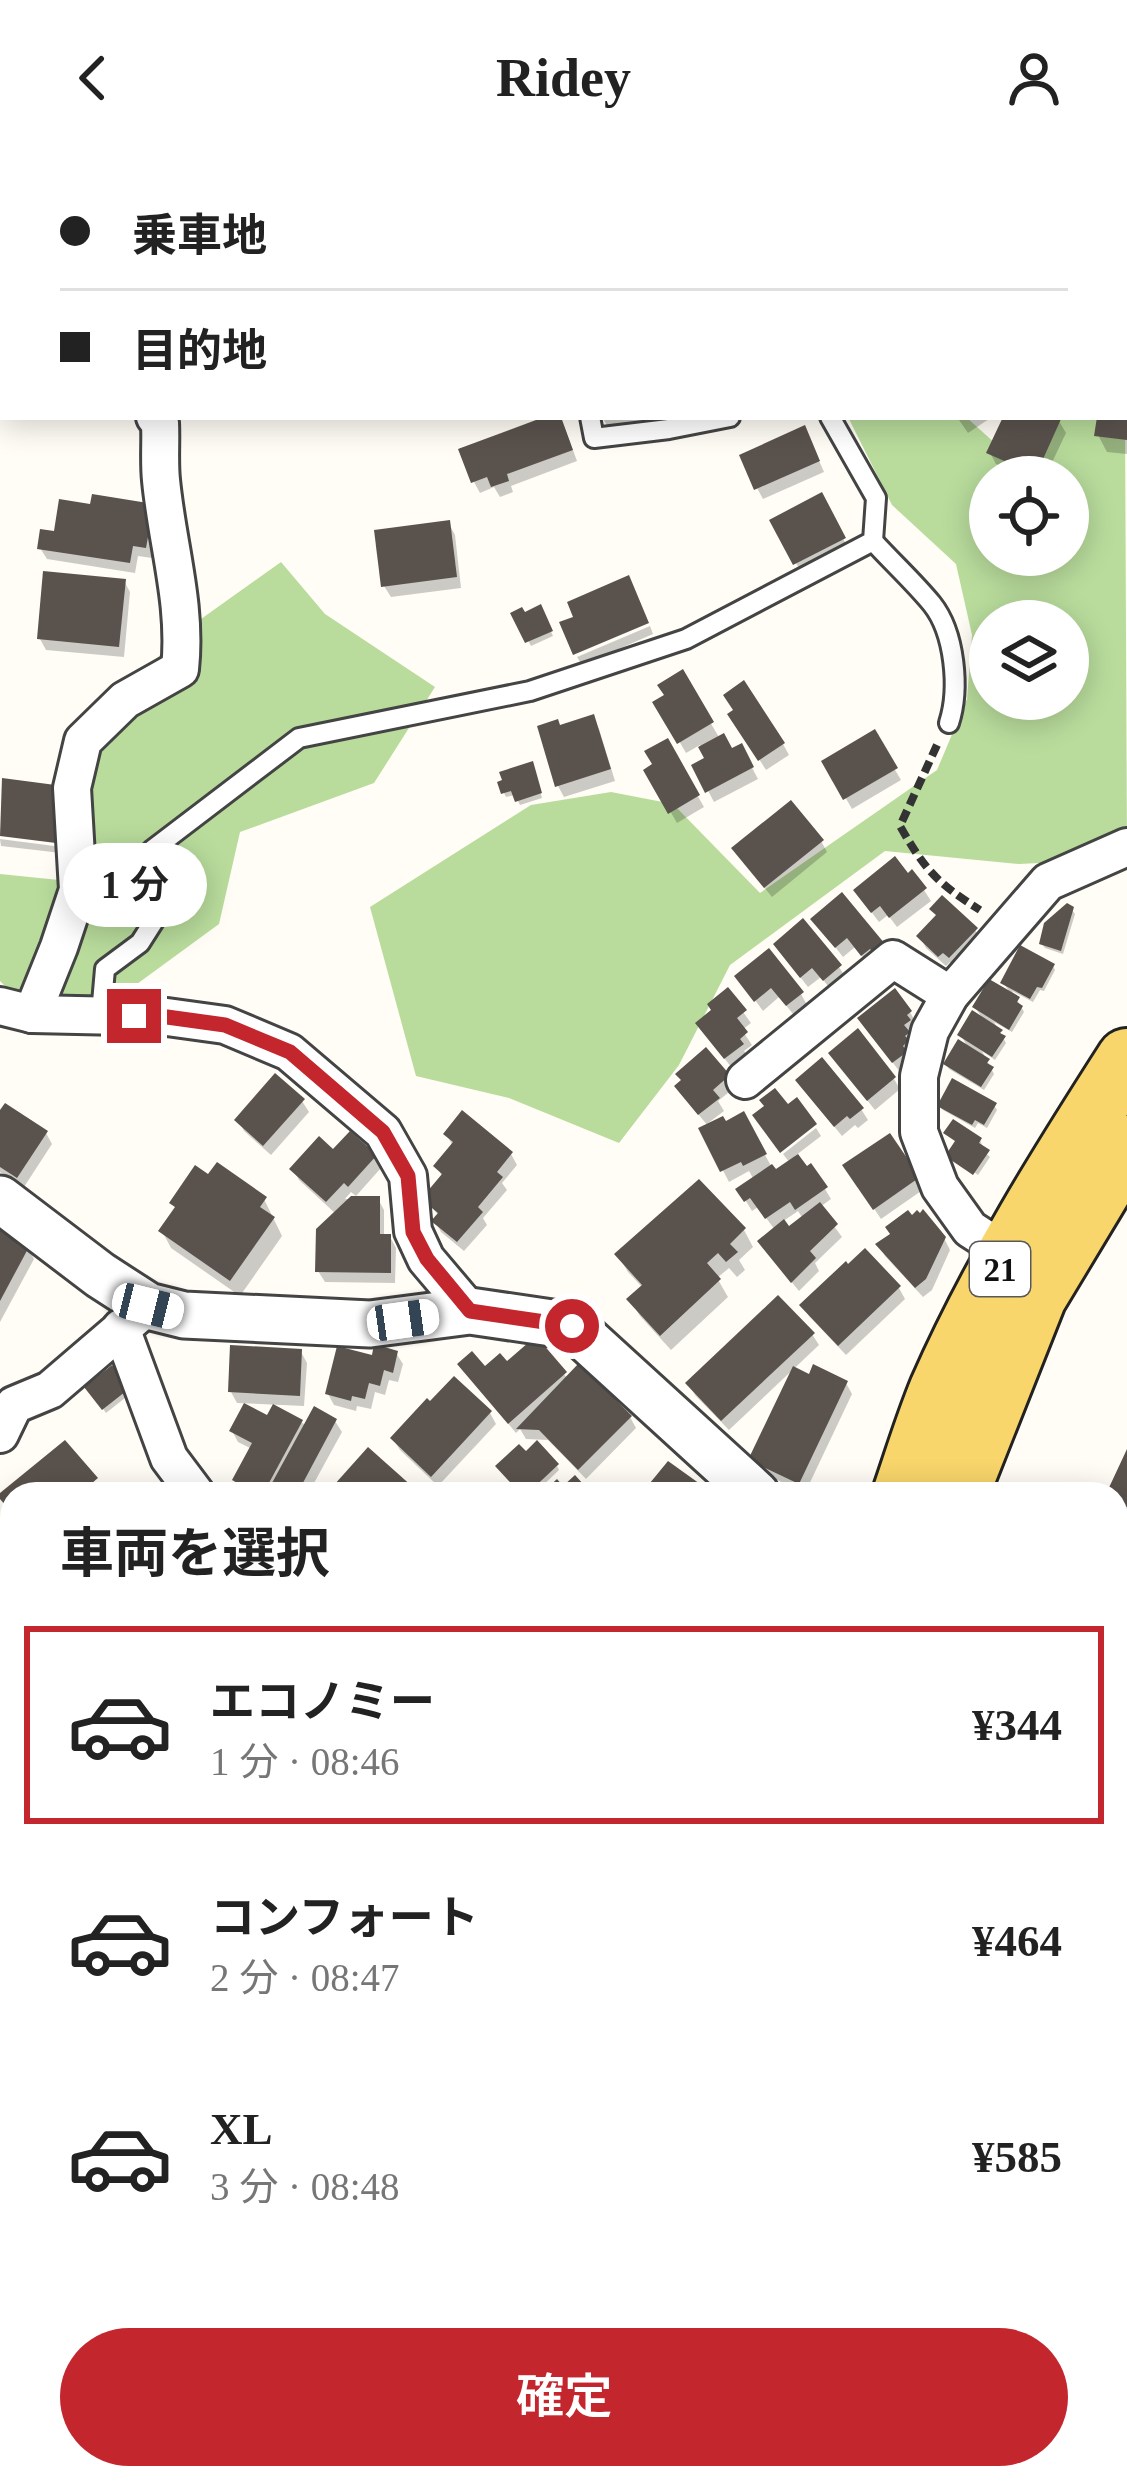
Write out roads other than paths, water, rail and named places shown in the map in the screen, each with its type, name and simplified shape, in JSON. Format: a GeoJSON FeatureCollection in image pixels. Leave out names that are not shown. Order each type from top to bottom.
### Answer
{"type":"FeatureCollection","features":[{"type":"Feature","properties":{"kind":"main road","name":"21"},"geometry":{"type":"LineString","coordinates":[[907,1482],[940,1391],[1010,1254],[1127,1059]]}},
{"type":"Feature","properties":{"kind":"main road","name":"21"},"geometry":{"type":"LineString","coordinates":[[963,1482],[1036,1297],[1127,1146]]}},
{"type":"Feature","properties":{"kind":"street"},"geometry":{"type":"LineString","coordinates":[[14,1013],[59,947],[77,890],[72,788],[83,741],[125,700],[180,669],[178,573],[161,479],[159,420]]}},
{"type":"Feature","properties":{"kind":"street"},"geometry":{"type":"LineString","coordinates":[[1010,1254],[970,1229],[940,1187],[919,1132],[920,1076],[930,1031],[950,995],[1048,882],[1127,847]]}},
{"type":"Feature","properties":{"kind":"street"},"geometry":{"type":"LineString","coordinates":[[745,1080],[893,958],[950,995]]}},
{"type":"Feature","properties":{"kind":"street"},"geometry":{"type":"LineString","coordinates":[[14,1013],[167,1017],[225,1025],[290,1052],[383,1132],[408,1176],[413,1232],[427,1259],[470,1311]]}},
{"type":"Feature","properties":{"kind":"street"},"geometry":{"type":"LineString","coordinates":[[0,1199],[100,1275],[135,1317],[169,1458],[187,1482]]}},
{"type":"Feature","properties":{"kind":"street"},"geometry":{"type":"LineString","coordinates":[[0,1434],[14,1405],[50,1390],[135,1317],[370,1324],[470,1311],[572,1326],[743,1482]]}},
{"type":"Feature","properties":{"kind":"lane"},"geometry":{"type":"LineString","coordinates":[[591,420],[594,438],[715,420]]}},
{"type":"Feature","properties":{"kind":"lane"},"geometry":{"type":"LineString","coordinates":[[832,420],[876,499],[873,541],[935,608],[951,648],[955,704],[949,723]]}},
{"type":"Feature","properties":{"kind":"lane"},"geometry":{"type":"LineString","coordinates":[[101,1014],[105,969],[140,944],[161,910],[150,880],[152,850],[298,738],[530,691],[686,639],[873,541]]}}]}
